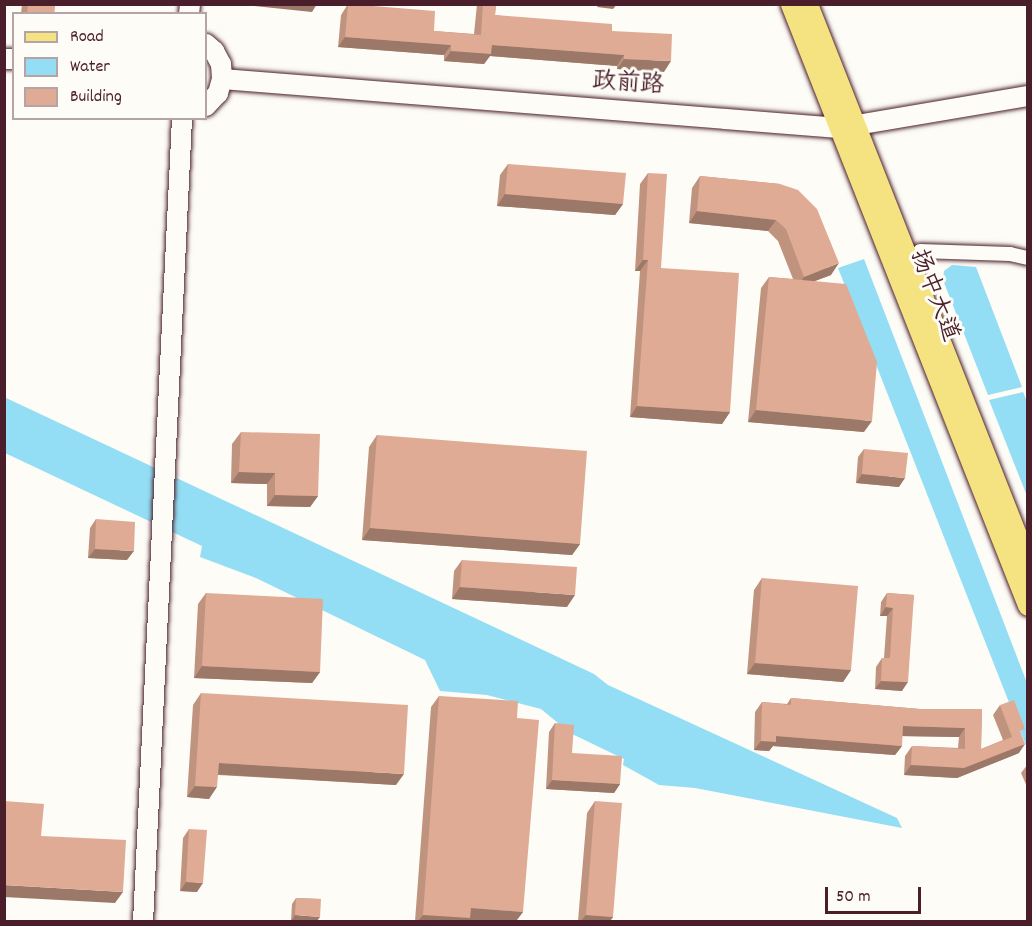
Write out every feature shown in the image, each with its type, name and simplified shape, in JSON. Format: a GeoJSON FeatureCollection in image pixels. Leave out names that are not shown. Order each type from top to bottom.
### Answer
{"type":"FeatureCollection","features":[{"type":"Feature","properties":{"kind":"main road","name":"扬中大道"},"geometry":{"type":"LineString","coordinates":[[791,4],[847,126],[1028,565]]}},
{"type":"Feature","properties":{"kind":"main road","name":"扬中大道"},"geometry":{"type":"LineString","coordinates":[[807,4],[847,126],[1028,605]]}},
{"type":"Feature","properties":{"kind":"street"},"geometry":{"type":"LineString","coordinates":[[207,45],[214,51],[221,64],[222,79],[218,93],[207,105]]}},
{"type":"Feature","properties":{"kind":"street","name":"政前路"},"geometry":{"type":"LineString","coordinates":[[222,79],[847,126],[1028,96]]}},
{"type":"Feature","properties":{"kind":"street"},"geometry":{"type":"LineString","coordinates":[[143,921],[182,120]]}},
{"type":"Feature","properties":{"kind":"street"},"geometry":{"type":"LineString","coordinates":[[920,251],[1010,254],[1028,258]]}},
{"type":"Feature","properties":{"kind":"water"},"geometry":{"type":"Polygon","coordinates":[[[864,259],[1027,683],[1027,748],[838,268],[864,259]]]}},
{"type":"Feature","properties":{"kind":"water"},"geometry":{"type":"Polygon","coordinates":[[[952,265],[976,267],[1022,387],[988,395],[943,280],[944,271],[952,265]]]}},
{"type":"Feature","properties":{"kind":"water"},"geometry":{"type":"Polygon","coordinates":[[[1023,392],[1028,404],[1027,496],[989,400],[1023,392]]]}},
{"type":"Feature","properties":{"kind":"water"},"geometry":{"type":"Polygon","coordinates":[[[4,397],[594,674],[608,685],[897,818],[902,828],[695,788],[659,785],[623,765],[624,759],[570,733],[541,709],[487,695],[440,691],[425,660],[256,578],[200,557],[202,546],[5,453],[4,397]]]}},
{"type":"Feature","properties":{"kind":"building"},"geometry":{"type":"Polygon","coordinates":[[[28,4],[55,4],[54,12],[27,12],[28,4]]]}},
{"type":"Feature","properties":{"kind":"building"},"geometry":{"type":"Polygon","coordinates":[[[348,4],[435,11],[434,31],[481,35],[483,4],[496,4],[495,15],[612,24],[612,31],[672,34],[671,61],[624,59],[624,55],[492,45],[491,54],[451,51],[451,45],[345,37],[348,4]]]}},
{"type":"Feature","properties":{"kind":"building"},"geometry":{"type":"Polygon","coordinates":[[[508,164],[626,173],[623,204],[505,194],[508,164]]]}},
{"type":"Feature","properties":{"kind":"building"},"geometry":{"type":"Polygon","coordinates":[[[648,173],[667,174],[661,268],[739,273],[730,412],[637,406],[648,260],[643,260],[648,173]]]}},
{"type":"Feature","properties":{"kind":"building"},"geometry":{"type":"Polygon","coordinates":[[[700,176],[780,184],[798,190],[817,209],[839,263],[804,277],[786,229],[776,220],[697,211],[700,176]]]}},
{"type":"Feature","properties":{"kind":"building"},"geometry":{"type":"Polygon","coordinates":[[[769,277],[846,284],[877,362],[872,421],[756,410],[769,277]]]}},
{"type":"Feature","properties":{"kind":"building"},"geometry":{"type":"Polygon","coordinates":[[[241,432],[320,434],[318,496],[275,495],[275,473],[239,472],[241,432]]]}},
{"type":"Feature","properties":{"kind":"building"},"geometry":{"type":"Polygon","coordinates":[[[377,435],[587,451],[580,544],[370,528],[377,435]]]}},
{"type":"Feature","properties":{"kind":"building"},"geometry":{"type":"Polygon","coordinates":[[[864,449],[908,453],[905,478],[862,474],[864,449]]]}},
{"type":"Feature","properties":{"kind":"building"},"geometry":{"type":"Polygon","coordinates":[[[96,519],[135,522],[134,551],[95,549],[96,519]]]}},
{"type":"Feature","properties":{"kind":"building"},"geometry":{"type":"Polygon","coordinates":[[[462,560],[577,567],[575,595],[460,587],[462,560]]]}},
{"type":"Feature","properties":{"kind":"building"},"geometry":{"type":"Polygon","coordinates":[[[762,578],[858,586],[851,670],[755,663],[762,578]]]}},
{"type":"Feature","properties":{"kind":"building"},"geometry":{"type":"Polygon","coordinates":[[[206,593],[323,599],[320,672],[202,666],[206,593]]]}},
{"type":"Feature","properties":{"kind":"building"},"geometry":{"type":"Polygon","coordinates":[[[887,593],[914,595],[908,682],[881,681],[882,658],[890,658],[893,608],[886,607],[887,593]]]}},
{"type":"Feature","properties":{"kind":"building"},"geometry":{"type":"Polygon","coordinates":[[[201,693],[408,705],[404,774],[219,763],[217,787],[195,786],[201,693]]]}},
{"type":"Feature","properties":{"kind":"building"},"geometry":{"type":"Polygon","coordinates":[[[439,696],[518,701],[517,718],[539,720],[523,912],[471,908],[470,918],[423,915],[439,696]]]}},
{"type":"Feature","properties":{"kind":"building"},"geometry":{"type":"Polygon","coordinates":[[[791,698],[920,709],[982,709],[981,749],[1012,737],[1000,705],[1014,700],[1025,729],[1020,731],[1025,744],[964,768],[911,765],[912,746],[965,749],[965,728],[903,726],[902,746],[776,736],[776,742],[761,741],[762,702],[791,705],[791,698]]]}},
{"type":"Feature","properties":{"kind":"building"},"geometry":{"type":"Polygon","coordinates":[[[555,723],[574,725],[572,753],[622,756],[620,784],[552,780],[555,723]]]}},
{"type":"Feature","properties":{"kind":"building"},"geometry":{"type":"Polygon","coordinates":[[[4,801],[44,804],[41,836],[126,840],[123,892],[4,885],[4,801]]]}},
{"type":"Feature","properties":{"kind":"building"},"geometry":{"type":"Polygon","coordinates":[[[595,801],[622,803],[613,917],[586,915],[595,801]]]}},
{"type":"Feature","properties":{"kind":"building"},"geometry":{"type":"Polygon","coordinates":[[[189,829],[207,830],[203,883],[186,882],[189,829]]]}},
{"type":"Feature","properties":{"kind":"building"},"geometry":{"type":"Polygon","coordinates":[[[296,898],[321,899],[320,917],[295,915],[296,898]]]}}]}
